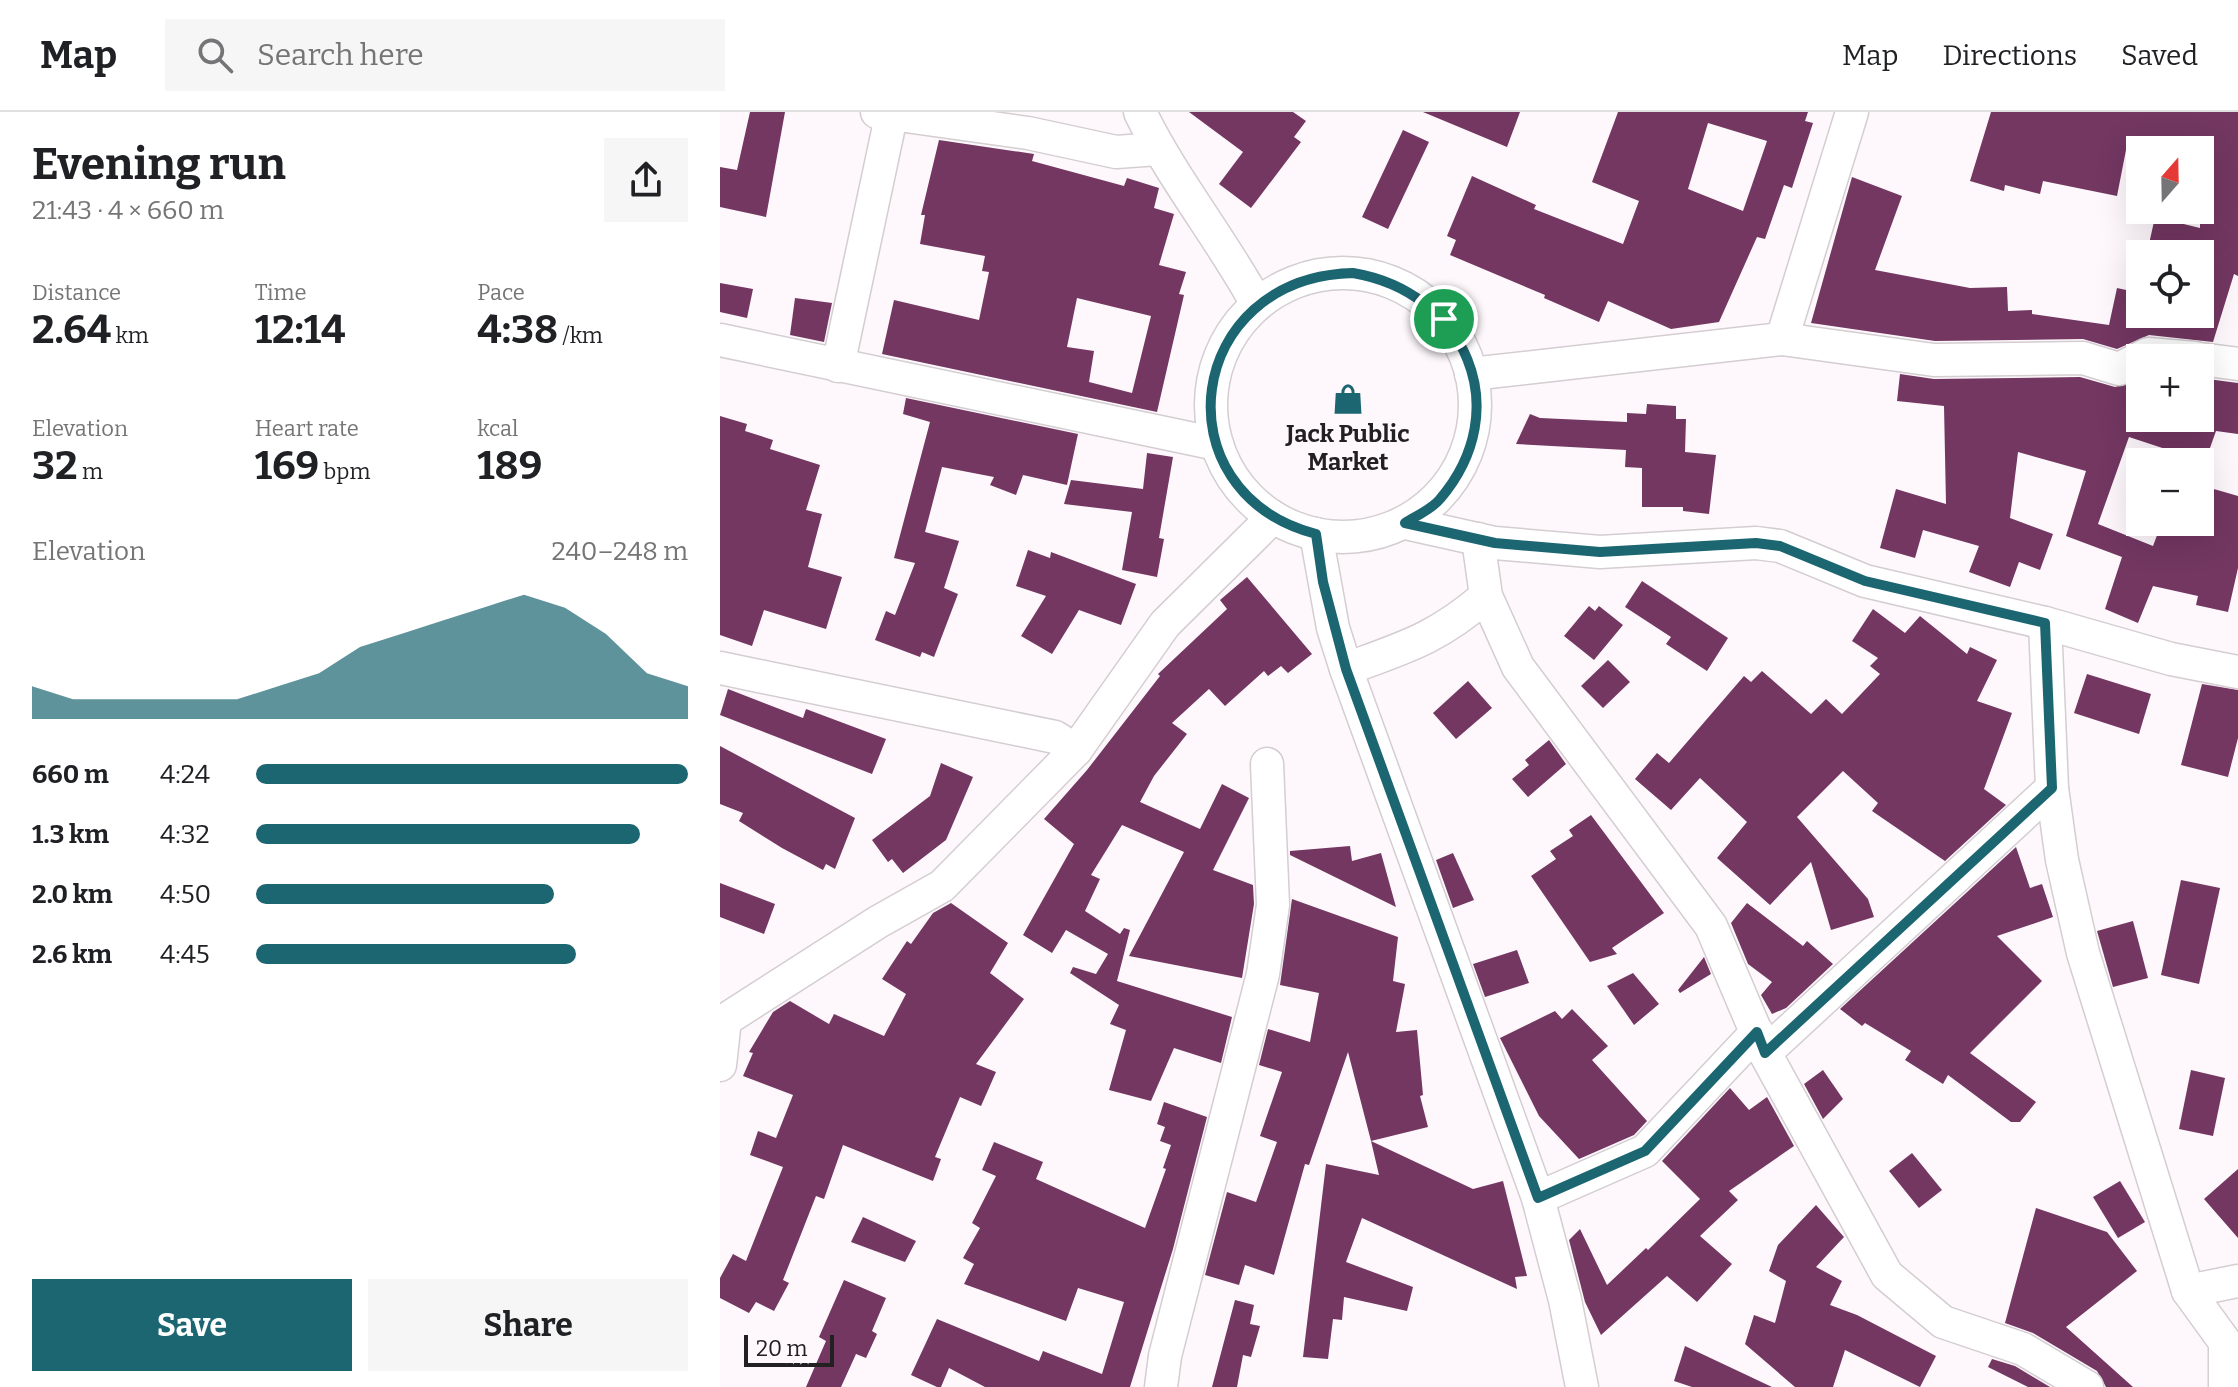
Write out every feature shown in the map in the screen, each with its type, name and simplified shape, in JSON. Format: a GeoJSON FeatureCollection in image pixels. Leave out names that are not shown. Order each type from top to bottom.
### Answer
{"type":"FeatureCollection","features":[{"type":"Feature","properties":{"kind":"street"},"geometry":{"type":"LineString","coordinates":[[1140,112],[1158,149],[1237,266],[1257,304]]}},
{"type":"Feature","properties":{"kind":"street"},"geometry":{"type":"LineString","coordinates":[[1782,339],[1852,112]]}},
{"type":"Feature","properties":{"kind":"street"},"geometry":{"type":"LineString","coordinates":[[838,366],[886,113],[1028,133],[1116,152],[1158,149]]}},
{"type":"Feature","properties":{"kind":"street"},"geometry":{"type":"LineString","coordinates":[[1327,274],[1379,278],[1425,301],[1444,319],[1459,340],[1471,374],[1476,422],[1468,453],[1438,501],[1405,523],[1378,533],[1348,538],[1316,534],[1273,517],[1238,485],[1217,444],[1211,414],[1212,383],[1221,353],[1236,327],[1257,304],[1279,289],[1327,274]]}},
{"type":"Feature","properties":{"kind":"street"},"geometry":{"type":"LineString","coordinates":[[1471,374],[1782,339],[1934,360],[2083,358],[2119,369],[2126,365]]}},
{"type":"Feature","properties":{"kind":"street"},"geometry":{"type":"LineString","coordinates":[[720,340],[1217,444]]}},
{"type":"Feature","properties":{"kind":"street"},"geometry":{"type":"LineString","coordinates":[[2214,360],[2238,364]]}},
{"type":"Feature","properties":{"kind":"street"},"geometry":{"type":"LineString","coordinates":[[720,1065],[725,1020],[878,922],[942,886],[1076,750],[1165,624],[1273,517]]}},
{"type":"Feature","properties":{"kind":"street"},"geometry":{"type":"LineString","coordinates":[[1405,523],[1478,539],[1600,552],[1756,543],[1780,546],[1865,581],[2045,623],[2171,659],[2238,672]]}},
{"type":"Feature","properties":{"kind":"street"},"geometry":{"type":"LineString","coordinates":[[1316,534],[1330,612],[1346,669],[1538,1198],[1565,1300],[1582,1387]]}},
{"type":"Feature","properties":{"kind":"street"},"geometry":{"type":"LineString","coordinates":[[1478,539],[1486,596],[1518,667],[1711,926],[1761,1043],[1887,1275],[1943,1322],[2023,1349],[2087,1387]]}},
{"type":"Feature","properties":{"kind":"street"},"geometry":{"type":"LineString","coordinates":[[1346,669],[1427,640],[1451,627],[1486,596]]}},
{"type":"Feature","properties":{"kind":"street"},"geometry":{"type":"LineString","coordinates":[[2045,623],[2052,788],[2062,860],[2083,953],[2188,1291],[2225,1342],[2225,1387]]}},
{"type":"Feature","properties":{"kind":"street"},"geometry":{"type":"LineString","coordinates":[[720,668],[1055,737],[1076,750]]}},
{"type":"Feature","properties":{"kind":"street"},"geometry":{"type":"LineString","coordinates":[[1161,1387],[1165,1356],[1263,974],[1273,905],[1267,764]]}},
{"type":"Feature","properties":{"kind":"street"},"geometry":{"type":"LineString","coordinates":[[1538,1198],[1645,1151],[1761,1043],[2052,788]]}},
{"type":"Feature","properties":{"kind":"street"},"geometry":{"type":"LineString","coordinates":[[2188,1291],[2238,1281]]}},
{"type":"Feature","properties":{"kind":"building"},"geometry":{"type":"Polygon","coordinates":[[[750,112],[785,112],[766,217],[720,207],[720,167],[737,170],[750,112]]]}},
{"type":"Feature","properties":{"kind":"building"},"geometry":{"type":"Polygon","coordinates":[[[1189,112],[1293,112],[1306,121],[1294,137],[1301,142],[1251,208],[1219,184],[1243,152],[1189,112]]]}},
{"type":"Feature","properties":{"kind":"building"},"geometry":{"type":"Polygon","coordinates":[[[1423,112],[1520,112],[1507,147],[1423,112]]]}},
{"type":"Feature","properties":{"kind":"building"},"geometry":{"type":"Polygon","coordinates":[[[1618,112],[1808,112],[1805,121],[1813,123],[1792,188],[1784,185],[1765,239],[1757,237],[1719,322],[1671,329],[1608,301],[1599,322],[1544,298],[1545,295],[1450,255],[1456,240],[1447,236],[1472,176],[1536,205],[1534,209],[1623,244],[1639,201],[1592,182],[1618,112]],[[1708,123],[1688,189],[1743,211],[1767,141],[1708,123]]]}},
{"type":"Feature","properties":{"kind":"building"},"geometry":{"type":"Polygon","coordinates":[[[1991,112],[2238,112],[2238,276],[2234,274],[2213,342],[2149,335],[2117,349],[2083,339],[1935,341],[1811,323],[1852,177],[1902,196],[1875,270],[1970,288],[2007,287],[2008,311],[2032,310],[2032,314],[2109,325],[2117,288],[2126,290],[2126,328],[2214,328],[2214,240],[2150,240],[2153,224],[2184,224],[2200,228],[2200,224],[2214,224],[2214,136],[2126,136],[2117,196],[2043,181],[2040,194],[2005,185],[2004,191],[1970,181],[1991,112]]]}},
{"type":"Feature","properties":{"kind":"building"},"geometry":{"type":"Polygon","coordinates":[[[1403,130],[1429,142],[1388,229],[1362,217],[1403,130]]]}},
{"type":"Feature","properties":{"kind":"building"},"geometry":{"type":"Polygon","coordinates":[[[939,140],[1034,154],[1032,161],[1124,186],[1127,178],[1159,188],[1154,208],[1174,214],[1159,265],[1186,272],[1179,294],[1184,295],[1157,412],[882,354],[894,300],[979,320],[989,272],[982,271],[985,256],[920,244],[925,215],[921,215],[939,140]],[[1077,298],[1067,347],[1094,351],[1089,382],[1132,393],[1151,316],[1077,298]]]}},
{"type":"Feature","properties":{"kind":"building"},"geometry":{"type":"Polygon","coordinates":[[[720,283],[753,289],[747,318],[720,312],[720,283]]]}},
{"type":"Feature","properties":{"kind":"building"},"geometry":{"type":"Polygon","coordinates":[[[795,298],[832,303],[824,342],[790,335],[795,298]]]}},
{"type":"Feature","properties":{"kind":"building"},"geometry":{"type":"Polygon","coordinates":[[[1900,374],[1934,379],[2080,377],[2115,387],[2126,384],[2126,432],[2214,432],[2214,380],[2238,383],[2238,434],[2216,431],[2210,448],[2162,448],[2129,437],[2098,524],[2153,546],[2157,536],[2214,536],[2214,489],[2238,496],[2238,568],[2228,612],[2196,605],[2198,596],[2153,586],[2138,623],[2105,609],[2122,557],[2066,536],[2086,471],[2018,452],[2010,518],[2053,534],[2040,570],[2019,562],[2010,587],[1969,572],[1979,546],[1923,530],[1915,558],[1880,548],[1896,489],[1946,504],[1944,406],[1897,401],[1900,374]]]}},
{"type":"Feature","properties":{"kind":"building"},"geometry":{"type":"Polygon","coordinates":[[[906,398],[1078,434],[1067,485],[1023,475],[1016,495],[990,485],[994,477],[942,467],[925,532],[959,541],[944,588],[958,594],[934,657],[922,652],[920,657],[875,640],[886,611],[895,615],[915,563],[894,558],[930,422],[903,414],[906,398]]]}},
{"type":"Feature","properties":{"kind":"building"},"geometry":{"type":"Polygon","coordinates":[[[1647,404],[1676,406],[1676,419],[1686,419],[1685,452],[1716,455],[1709,514],[1683,511],[1683,507],[1642,507],[1642,468],[1625,467],[1626,450],[1516,444],[1530,414],[1540,418],[1627,422],[1627,413],[1646,414],[1647,404]]]}},
{"type":"Feature","properties":{"kind":"building"},"geometry":{"type":"Polygon","coordinates":[[[720,416],[747,424],[745,431],[773,440],[770,449],[820,465],[806,510],[822,514],[808,567],[842,577],[826,629],[764,610],[752,646],[720,635],[720,416]]]}},
{"type":"Feature","properties":{"kind":"building"},"geometry":{"type":"Polygon","coordinates":[[[1147,453],[1173,457],[1159,538],[1164,539],[1157,577],[1122,570],[1132,512],[1064,504],[1071,480],[1143,489],[1147,453]]]}},
{"type":"Feature","properties":{"kind":"building"},"geometry":{"type":"Polygon","coordinates":[[[1028,550],[1050,558],[1051,552],[1136,584],[1121,625],[1079,610],[1052,654],[1021,636],[1046,596],[1016,586],[1028,550]]]}},
{"type":"Feature","properties":{"kind":"building"},"geometry":{"type":"Polygon","coordinates":[[[1247,577],[1312,654],[1288,673],[1281,666],[1268,676],[1264,671],[1225,706],[1209,689],[1172,723],[1187,734],[1154,776],[1140,802],[1200,829],[1222,784],[1249,798],[1213,870],[1253,885],[1254,904],[1242,978],[1129,956],[1184,852],[1122,825],[1091,875],[1100,879],[1085,911],[1120,934],[1124,928],[1130,930],[1117,981],[1232,1017],[1221,1063],[1174,1048],[1151,1101],[1109,1090],[1126,1030],[1110,1024],[1119,1005],[1070,973],[1073,967],[1096,974],[1108,954],[1066,930],[1052,953],[1023,935],[1074,844],[1044,819],[1087,770],[1160,676],[1158,674],[1227,609],[1220,600],[1247,577]]]}},
{"type":"Feature","properties":{"kind":"building"},"geometry":{"type":"Polygon","coordinates":[[[1642,581],[1728,638],[1707,671],[1666,644],[1671,637],[1625,607],[1642,581]]]}},
{"type":"Feature","properties":{"kind":"building"},"geometry":{"type":"Polygon","coordinates":[[[1589,606],[1595,611],[1599,606],[1623,625],[1594,660],[1564,636],[1589,606]]]}},
{"type":"Feature","properties":{"kind":"building"},"geometry":{"type":"Polygon","coordinates":[[[1873,609],[1905,633],[1920,616],[1967,654],[1970,647],[1997,660],[1977,701],[2012,713],[1984,789],[2006,805],[1945,861],[1872,811],[1878,803],[1843,771],[1797,817],[1868,899],[1874,917],[1831,930],[1811,862],[1770,905],[1717,858],[1747,822],[1700,778],[1671,810],[1635,779],[1657,753],[1669,763],[1744,676],[1751,682],[1762,671],[1811,714],[1826,699],[1842,714],[1880,674],[1870,666],[1878,658],[1852,641],[1873,609]]]}},
{"type":"Feature","properties":{"kind":"building"},"geometry":{"type":"Polygon","coordinates":[[[1608,660],[1630,682],[1603,708],[1581,686],[1608,660]]]}},
{"type":"Feature","properties":{"kind":"building"},"geometry":{"type":"Polygon","coordinates":[[[2087,674],[2151,694],[2139,734],[2074,713],[2087,674]]]}},
{"type":"Feature","properties":{"kind":"building"},"geometry":{"type":"Polygon","coordinates":[[[1468,681],[1492,708],[1456,739],[1433,713],[1468,681]]]}},
{"type":"Feature","properties":{"kind":"building"},"geometry":{"type":"Polygon","coordinates":[[[2202,684],[2238,690],[2238,738],[2228,777],[2181,765],[2202,684]]]}},
{"type":"Feature","properties":{"kind":"building"},"geometry":{"type":"Polygon","coordinates":[[[728,689],[803,718],[806,709],[886,739],[872,774],[720,715],[728,689]]]}},
{"type":"Feature","properties":{"kind":"building"},"geometry":{"type":"Polygon","coordinates":[[[1549,740],[1566,764],[1528,797],[1512,779],[1529,765],[1525,760],[1549,740]]]}},
{"type":"Feature","properties":{"kind":"building"},"geometry":{"type":"Polygon","coordinates":[[[720,746],[855,818],[835,869],[826,864],[823,870],[782,848],[739,821],[743,813],[720,804],[720,746]]]}},
{"type":"Feature","properties":{"kind":"building"},"geometry":{"type":"Polygon","coordinates":[[[941,763],[973,777],[946,840],[903,873],[892,859],[888,862],[872,840],[930,796],[941,763]]]}},
{"type":"Feature","properties":{"kind":"building"},"geometry":{"type":"Polygon","coordinates":[[[1591,815],[1664,913],[1612,948],[1617,954],[1590,962],[1531,876],[1556,859],[1550,851],[1573,836],[1569,830],[1591,815]]]}},
{"type":"Feature","properties":{"kind":"building"},"geometry":{"type":"Polygon","coordinates":[[[1350,846],[1352,861],[1381,853],[1396,907],[1290,855],[1290,851],[1350,846]]]}},
{"type":"Feature","properties":{"kind":"building"},"geometry":{"type":"Polygon","coordinates":[[[2016,847],[2030,888],[2042,884],[2053,917],[1997,936],[2042,981],[1970,1053],[2036,1102],[2020,1122],[2011,1122],[1948,1075],[1943,1084],[1905,1060],[1911,1051],[1865,1023],[1862,1026],[1840,1009],[2016,847]]]}},
{"type":"Feature","properties":{"kind":"building"},"geometry":{"type":"Polygon","coordinates":[[[1453,853],[1474,900],[1453,908],[1436,860],[1453,853]]]}},
{"type":"Feature","properties":{"kind":"building"},"geometry":{"type":"Polygon","coordinates":[[[2181,880],[2220,888],[2199,984],[2161,975],[2181,880]]]}},
{"type":"Feature","properties":{"kind":"building"},"geometry":{"type":"Polygon","coordinates":[[[720,883],[775,904],[764,934],[720,917],[720,883]]]}},
{"type":"Feature","properties":{"kind":"building"},"geometry":{"type":"Polygon","coordinates":[[[1292,899],[1398,937],[1393,981],[1405,984],[1396,1032],[1417,1030],[1423,1095],[1420,1096],[1428,1127],[1371,1141],[1348,1052],[1309,1165],[1305,1164],[1274,1275],[1245,1265],[1239,1285],[1205,1275],[1227,1192],[1256,1202],[1277,1142],[1260,1136],[1282,1072],[1259,1065],[1268,1029],[1310,1042],[1319,993],[1280,985],[1292,899]]]}},
{"type":"Feature","properties":{"kind":"building"},"geometry":{"type":"Polygon","coordinates":[[[951,903],[1008,943],[990,973],[1024,999],[976,1064],[996,1072],[981,1106],[960,1097],[935,1157],[941,1159],[933,1181],[843,1145],[824,1199],[816,1196],[783,1280],[789,1283],[774,1311],[756,1302],[749,1313],[720,1298],[720,1278],[733,1254],[746,1261],[783,1167],[750,1155],[758,1131],[776,1138],[793,1095],[743,1076],[753,1053],[749,1052],[773,1012],[790,1001],[829,1024],[834,1014],[884,1036],[906,994],[882,979],[907,941],[911,944],[933,913],[951,903]]]}},
{"type":"Feature","properties":{"kind":"building"},"geometry":{"type":"Polygon","coordinates":[[[1747,903],[1803,946],[1807,941],[1833,964],[1786,1008],[1772,1014],[1761,995],[1772,982],[1748,964],[1731,923],[1747,903]]]}},
{"type":"Feature","properties":{"kind":"building"},"geometry":{"type":"Polygon","coordinates":[[[2133,921],[2148,978],[2113,987],[2097,931],[2133,921]]]}},
{"type":"Feature","properties":{"kind":"building"},"geometry":{"type":"Polygon","coordinates":[[[1517,950],[1529,983],[1485,997],[1473,964],[1517,950]]]}},
{"type":"Feature","properties":{"kind":"building"},"geometry":{"type":"Polygon","coordinates":[[[1704,957],[1711,974],[1680,993],[1678,990],[1704,957]]]}},
{"type":"Feature","properties":{"kind":"building"},"geometry":{"type":"Polygon","coordinates":[[[1633,973],[1659,1004],[1634,1025],[1607,986],[1633,973]]]}},
{"type":"Feature","properties":{"kind":"building"},"geometry":{"type":"Polygon","coordinates":[[[1572,1009],[1608,1046],[1592,1060],[1647,1121],[1634,1135],[1579,1159],[1539,1116],[1500,1038],[1555,1011],[1562,1019],[1572,1009]]]}},
{"type":"Feature","properties":{"kind":"building"},"geometry":{"type":"Polygon","coordinates":[[[1823,1070],[1843,1099],[1823,1119],[1804,1084],[1823,1070]]]}},
{"type":"Feature","properties":{"kind":"building"},"geometry":{"type":"Polygon","coordinates":[[[2191,1070],[2225,1078],[2213,1136],[2179,1129],[2191,1070]]]}},
{"type":"Feature","properties":{"kind":"building"},"geometry":{"type":"Polygon","coordinates":[[[1730,1088],[1749,1110],[1767,1097],[1794,1146],[1729,1191],[1738,1200],[1700,1236],[1732,1264],[1697,1302],[1667,1276],[1601,1335],[1585,1302],[1569,1240],[1580,1229],[1607,1285],[1646,1248],[1648,1250],[1700,1199],[1662,1161],[1730,1088]]]}},
{"type":"Feature","properties":{"kind":"building"},"geometry":{"type":"Polygon","coordinates":[[[1164,1102],[1207,1117],[1173,1249],[1130,1387],[985,1387],[949,1368],[941,1387],[937,1387],[911,1375],[937,1319],[1039,1361],[1043,1351],[1102,1374],[1124,1302],[1078,1288],[1066,1321],[964,1284],[974,1264],[963,1258],[980,1228],[972,1223],[996,1176],[982,1170],[994,1142],[1043,1162],[1036,1179],[1145,1228],[1166,1169],[1163,1168],[1171,1145],[1160,1141],[1165,1127],[1157,1124],[1164,1102]]]}},
{"type":"Feature","properties":{"kind":"building"},"geometry":{"type":"Polygon","coordinates":[[[1371,1141],[1473,1189],[1503,1181],[1527,1276],[1515,1277],[1517,1289],[1362,1218],[1346,1262],[1413,1287],[1407,1311],[1344,1297],[1342,1320],[1333,1319],[1328,1359],[1303,1357],[1326,1164],[1379,1175],[1371,1141]]]}},
{"type":"Feature","properties":{"kind":"building"},"geometry":{"type":"Polygon","coordinates":[[[1912,1153],[1942,1190],[1919,1208],[1889,1171],[1912,1153]]]}},
{"type":"Feature","properties":{"kind":"building"},"geometry":{"type":"Polygon","coordinates":[[[2238,1169],[2238,1238],[2204,1199],[2238,1169]]]}},
{"type":"Feature","properties":{"kind":"building"},"geometry":{"type":"Polygon","coordinates":[[[2120,1181],[2145,1222],[2118,1238],[2093,1197],[2120,1181]]]}},
{"type":"Feature","properties":{"kind":"building"},"geometry":{"type":"Polygon","coordinates":[[[1816,1205],[1844,1237],[1816,1267],[1842,1281],[1830,1305],[1857,1315],[1936,1356],[1920,1387],[1845,1350],[1833,1387],[1795,1387],[1745,1344],[1754,1315],[1775,1323],[1786,1281],[1769,1271],[1778,1245],[1816,1205]]]}},
{"type":"Feature","properties":{"kind":"building"},"geometry":{"type":"Polygon","coordinates":[[[2036,1208],[2107,1232],[2137,1271],[2066,1327],[2133,1387],[2106,1387],[2097,1371],[2033,1333],[2005,1323],[2036,1208]]]}},
{"type":"Feature","properties":{"kind":"building"},"geometry":{"type":"Polygon","coordinates":[[[863,1217],[916,1241],[905,1262],[851,1242],[863,1217]]]}},
{"type":"Feature","properties":{"kind":"building"},"geometry":{"type":"Polygon","coordinates":[[[844,1280],[886,1298],[872,1331],[877,1334],[866,1358],[856,1354],[841,1387],[806,1387],[826,1341],[819,1337],[844,1280]]]}},
{"type":"Feature","properties":{"kind":"building"},"geometry":{"type":"Polygon","coordinates":[[[1235,1300],[1254,1305],[1250,1324],[1260,1326],[1251,1357],[1243,1355],[1237,1387],[1212,1387],[1235,1300]]]}},
{"type":"Feature","properties":{"kind":"building"},"geometry":{"type":"Polygon","coordinates":[[[1685,1346],[1772,1387],[1692,1387],[1674,1381],[1685,1346]]]}},
{"type":"Feature","properties":{"kind":"building"},"geometry":{"type":"Polygon","coordinates":[[[1992,1359],[2015,1366],[2050,1387],[2028,1387],[1988,1367],[1992,1359]]]}},
{"type":"Feature","properties":{"kind":"place","name":"Jack Public Market"},"geometry":{"type":"Point","coordinates":[1348,399]}},
{"type":"Feature","properties":{"kind":"route"},"geometry":{"type":"LineString","coordinates":[[1353,273],[1379,278],[1403,287],[1425,301],[1444,319],[1470,363],[1476,422],[1468,453],[1452,482],[1438,501],[1405,523],[1495,543],[1600,552],[1756,543],[1780,546],[1865,581],[2045,623],[2045,687],[2052,788],[1765,1053],[1757,1032],[1645,1151],[1538,1198],[1346,669],[1333,628],[1316,534],[1273,517],[1254,503],[1238,485],[1217,444],[1211,414],[1212,383],[1221,353],[1236,327],[1257,304],[1279,289],[1302,279],[1353,273]]}}]}
